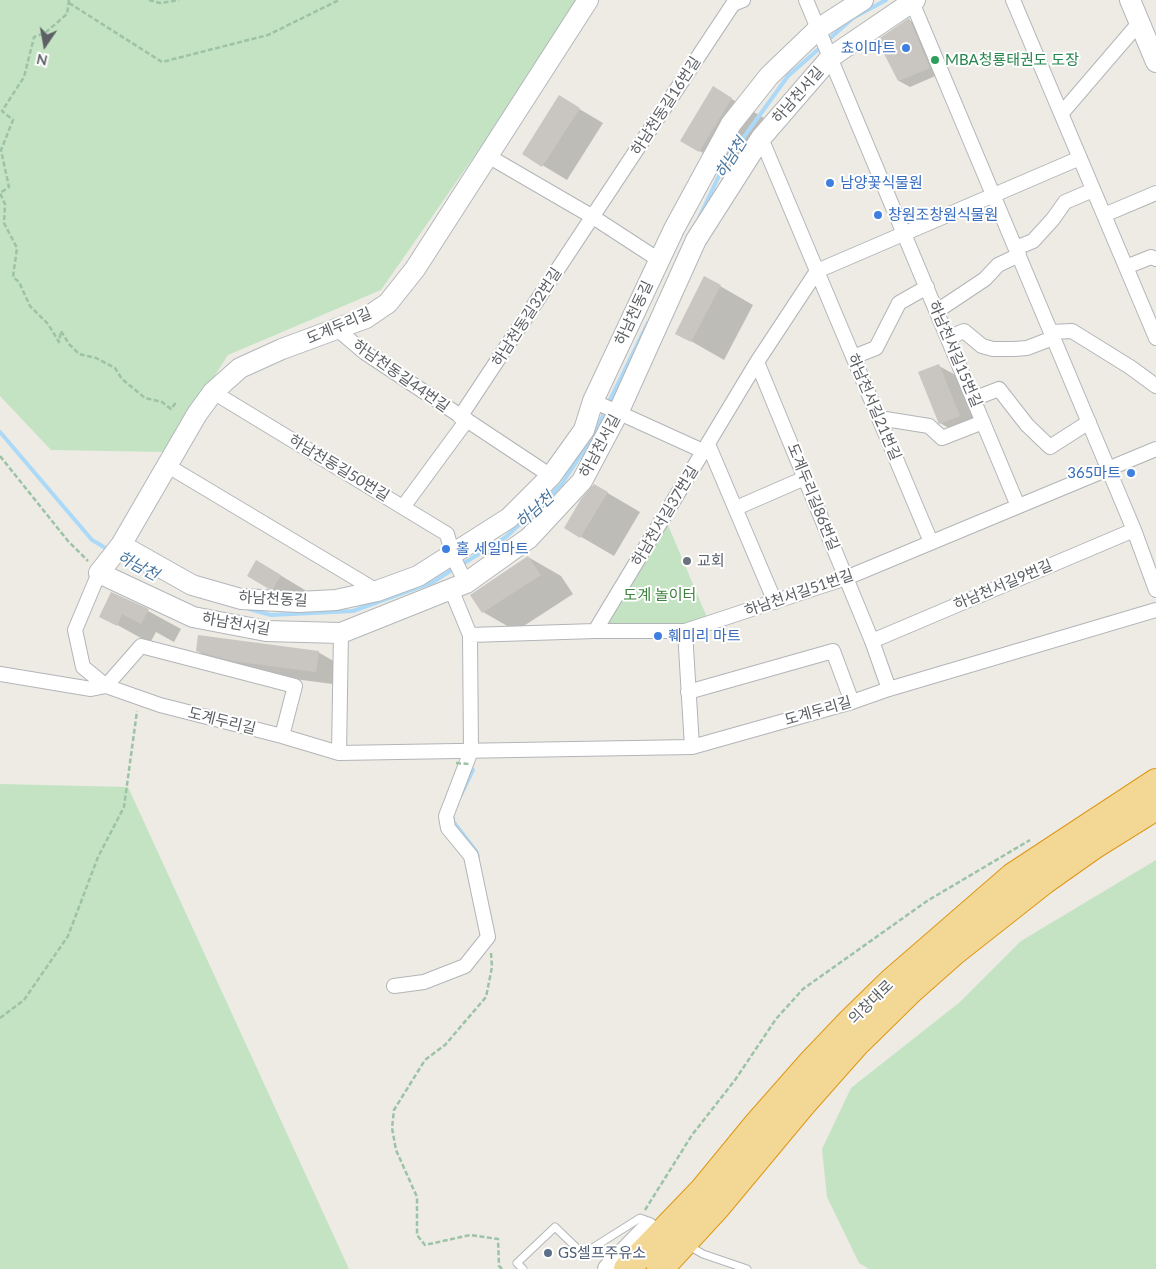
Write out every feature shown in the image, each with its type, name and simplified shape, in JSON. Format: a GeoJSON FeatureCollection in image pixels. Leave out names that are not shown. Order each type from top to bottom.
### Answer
{"type":"FeatureCollection","features":[{"type":"Feature","properties":{"kind":"highway","name":"의창대로"},"geometry":{"type":"LineString","coordinates":[[628,1269],[703,1190],[810,1064],[851,1021],[939,939],[1013,876],[1156,782]]}},
{"type":"Feature","properties":{"kind":"highway","name":"의창대로"},"geometry":{"type":"LineString","coordinates":[[660,1269],[685,1243],[850,1050],[911,990],[1044,881],[1095,845],[1156,807]]}},
{"type":"Feature","properties":{"kind":"street","name":"도계두리길"},"geometry":{"type":"LineString","coordinates":[[588,0],[415,269],[388,303],[366,318],[282,349],[240,368],[213,392],[197,414],[168,466],[111,557],[75,630],[83,667],[106,686],[160,705],[282,736],[339,753],[470,758],[692,747],[852,702],[889,689],[1156,610]]}},
{"type":"Feature","properties":{"kind":"street"},"geometry":{"type":"LineString","coordinates":[[806,0],[820,32]]}},
{"type":"Feature","properties":{"kind":"street","name":"하남천동길"},"geometry":{"type":"LineString","coordinates":[[111,557],[192,585],[241,599],[299,602],[336,600],[377,591],[418,576],[454,557],[510,518],[551,476],[584,430],[659,260],[731,124],[769,76],[820,32],[863,0]]}},
{"type":"Feature","properties":{"kind":"street"},"geometry":{"type":"LineString","coordinates":[[1013,0],[1156,338]]}},
{"type":"Feature","properties":{"kind":"street"},"geometry":{"type":"LineString","coordinates":[[1130,0],[1156,62]]}},
{"type":"Feature","properties":{"kind":"street","name":"하남천동길16번길"},"geometry":{"type":"LineString","coordinates":[[593,217],[734,1]]}},
{"type":"Feature","properties":{"kind":"street"},"geometry":{"type":"LineString","coordinates":[[913,1],[1134,530],[1156,590]]}},
{"type":"Feature","properties":{"kind":"street","name":"하남천서길"},"geometry":{"type":"LineString","coordinates":[[111,557],[192,617],[266,631],[341,633],[459,582],[529,538],[582,481],[696,240],[761,138],[829,54],[913,1]]}},
{"type":"Feature","properties":{"kind":"street"},"geometry":{"type":"LineString","coordinates":[[1061,114],[1139,23]]}},
{"type":"Feature","properties":{"kind":"street","name":"하남천서길15번길"},"geometry":{"type":"LineString","coordinates":[[820,32],[1018,506]]}},
{"type":"Feature","properties":{"kind":"street","name":"하남천서길21번길"},"geometry":{"type":"LineString","coordinates":[[761,138],[931,542]]}},
{"type":"Feature","properties":{"kind":"street"},"geometry":{"type":"LineString","coordinates":[[488,156],[593,217],[659,260]]}},
{"type":"Feature","properties":{"kind":"street"},"geometry":{"type":"LineString","coordinates":[[706,448],[757,362],[817,271],[1080,158]]}},
{"type":"Feature","properties":{"kind":"street"},"geometry":{"type":"LineString","coordinates":[[936,310],[985,279],[998,265],[1033,241],[1053,219],[1065,202],[1093,190]]}},
{"type":"Feature","properties":{"kind":"street"},"geometry":{"type":"LineString","coordinates":[[1104,214],[1156,193]]}},
{"type":"Feature","properties":{"kind":"street","name":"하남천동길32번길"},"geometry":{"type":"LineString","coordinates":[[464,418],[593,217]]}},
{"type":"Feature","properties":{"kind":"street"},"geometry":{"type":"LineString","coordinates":[[1126,267],[1151,257],[1156,259]]}},
{"type":"Feature","properties":{"kind":"street","name":"하남천서길15번길"},"geometry":{"type":"LineString","coordinates":[[853,358],[876,348],[899,303],[926,287]]}},
{"type":"Feature","properties":{"kind":"street","name":"하남천동길44번길"},"geometry":{"type":"LineString","coordinates":[[337,329],[364,352],[551,476]]}},
{"type":"Feature","properties":{"kind":"street"},"geometry":{"type":"LineString","coordinates":[[948,338],[964,331],[982,346],[1014,349],[1028,348],[1052,335],[1072,331],[1130,367],[1156,386]]}},
{"type":"Feature","properties":{"kind":"street","name":"도계두리길86번길"},"geometry":{"type":"LineString","coordinates":[[757,362],[872,641],[889,689]]}},
{"type":"Feature","properties":{"kind":"street"},"geometry":{"type":"LineString","coordinates":[[973,399],[999,389],[1027,425],[1050,447],[1089,422]]}},
{"type":"Feature","properties":{"kind":"street","name":"하남천동길50번길"},"geometry":{"type":"LineString","coordinates":[[213,392],[447,534],[459,582]]}},
{"type":"Feature","properties":{"kind":"street","name":"하남천서길37번길"},"geometry":{"type":"LineString","coordinates":[[596,402],[706,448],[736,508],[775,602]]}},
{"type":"Feature","properties":{"kind":"street","name":"하남천동길44번길"},"geometry":{"type":"LineString","coordinates":[[403,507],[464,418]]}},
{"type":"Feature","properties":{"kind":"street","name":"하남천서길15번길"},"geometry":{"type":"LineString","coordinates":[[879,418],[929,426],[942,438],[983,422]]}},
{"type":"Feature","properties":{"kind":"street","name":"하남천서길37번길"},"geometry":{"type":"LineString","coordinates":[[595,631],[706,448]]}},
{"type":"Feature","properties":{"kind":"street","name":"하남천서길51번길"},"geometry":{"type":"LineString","coordinates":[[470,635],[595,631],[686,631],[846,578],[1156,449]]}},
{"type":"Feature","properties":{"kind":"street"},"geometry":{"type":"LineString","coordinates":[[168,466],[377,591]]}},
{"type":"Feature","properties":{"kind":"street"},"geometry":{"type":"LineString","coordinates":[[736,508],[805,478]]}},
{"type":"Feature","properties":{"kind":"street","name":"하남천서길9번길"},"geometry":{"type":"LineString","coordinates":[[872,641],[1134,530]]}},
{"type":"Feature","properties":{"kind":"street"},"geometry":{"type":"LineString","coordinates":[[394,986],[424,982],[465,966],[488,937],[471,856],[448,828],[446,816],[470,758],[470,635],[459,582]]}},
{"type":"Feature","properties":{"kind":"street"},"geometry":{"type":"LineString","coordinates":[[686,631],[692,747]]}},
{"type":"Feature","properties":{"kind":"street"},"geometry":{"type":"LineString","coordinates":[[339,753],[341,633]]}},
{"type":"Feature","properties":{"kind":"street"},"geometry":{"type":"LineString","coordinates":[[106,686],[140,646],[295,686],[282,736]]}},
{"type":"Feature","properties":{"kind":"street"},"geometry":{"type":"LineString","coordinates":[[688,692],[833,651],[852,702]]}},
{"type":"Feature","properties":{"kind":"street","name":"도계두리길"},"geometry":{"type":"LineString","coordinates":[[0,674],[91,689],[106,686]]}},
{"type":"Feature","properties":{"kind":"street"},"geometry":{"type":"LineString","coordinates":[[608,1269],[647,1221],[703,1190]]}},
{"type":"Feature","properties":{"kind":"lane"},"geometry":{"type":"LineString","coordinates":[[523,1269],[517,1263],[555,1227],[583,1254],[647,1221]]}},
{"type":"Feature","properties":{"kind":"lane"},"geometry":{"type":"LineString","coordinates":[[685,1243],[703,1254],[748,1269]]}},
{"type":"Feature","properties":{"kind":"path"},"geometry":{"type":"LineString","coordinates":[[149,0],[160,3],[179,0]]}},
{"type":"Feature","properties":{"kind":"path"},"geometry":{"type":"LineString","coordinates":[[177,401],[171,409],[162,402],[145,398],[122,379],[115,368],[96,358],[79,354],[68,344],[61,331],[59,342],[48,324],[30,306],[19,282],[13,277],[16,248],[4,223],[4,204],[0,193],[9,188],[1,150],[12,120],[2,111],[24,77],[34,37],[45,33],[67,14],[69,2],[162,62],[268,35],[338,0]]}},
{"type":"Feature","properties":{"kind":"path"},"geometry":{"type":"LineString","coordinates":[[0,456],[68,541],[111,557]]}},
{"type":"Feature","properties":{"kind":"path"},"geometry":{"type":"LineString","coordinates":[[0,1018],[24,1000],[68,936],[98,858],[124,808],[137,706]]}},
{"type":"Feature","properties":{"kind":"path"},"geometry":{"type":"LineString","coordinates":[[456,763],[470,758]]}},
{"type":"Feature","properties":{"kind":"path"},"geometry":{"type":"LineString","coordinates":[[647,1221],[692,1135],[735,1080],[776,1019],[803,989],[927,900],[1032,839]]}},
{"type":"Feature","properties":{"kind":"path"},"geometry":{"type":"LineString","coordinates":[[488,937],[492,966],[486,997],[445,1046],[425,1060],[394,1110],[392,1128],[396,1150],[417,1197],[418,1235],[421,1240],[425,1245],[470,1235],[498,1239],[499,1266],[502,1269]]}},
{"type":"Feature","properties":{"kind":"green space"},"geometry":{"type":"Polygon","coordinates":[[[0,0],[583,0],[381,290],[228,355],[166,452],[51,450],[0,396],[0,0]]]}},
{"type":"Feature","properties":{"kind":"green space","name":"도계 놀이터"},"geometry":{"type":"Polygon","coordinates":[[[665,518],[709,622],[685,630],[597,630],[665,518]]]}},
{"type":"Feature","properties":{"kind":"green space"},"geometry":{"type":"Polygon","coordinates":[[[0,784],[128,787],[349,1269],[0,1269],[0,784]]]}},
{"type":"Feature","properties":{"kind":"green space"},"geometry":{"type":"Polygon","coordinates":[[[1156,860],[1156,1269],[869,1269],[859,1263],[827,1197],[822,1149],[851,1088],[960,1002],[1021,941],[1156,860]]]}},
{"type":"Feature","properties":{"kind":"building","name":"쵸이마트"},"geometry":{"type":"Polygon","coordinates":[[[909,18],[930,68],[898,81],[877,40],[909,18]]]}},
{"type":"Feature","properties":{"kind":"building"},"geometry":{"type":"Polygon","coordinates":[[[713,86],[732,98],[699,152],[680,141],[713,86]]]}},
{"type":"Feature","properties":{"kind":"building"},"geometry":{"type":"Polygon","coordinates":[[[559,95],[580,108],[542,167],[522,154],[559,95]]]}},
{"type":"Feature","properties":{"kind":"building"},"geometry":{"type":"Polygon","coordinates":[[[704,276],[721,285],[691,342],[675,334],[704,276]]]}},
{"type":"Feature","properties":{"kind":"building"},"geometry":{"type":"Polygon","coordinates":[[[939,364],[960,416],[939,424],[918,372],[939,364]]]}},
{"type":"Feature","properties":{"kind":"building"},"geometry":{"type":"Polygon","coordinates":[[[594,484],[608,492],[580,538],[564,528],[581,499],[594,484]]]}},
{"type":"Feature","properties":{"kind":"building"},"geometry":{"type":"Polygon","coordinates":[[[528,556],[541,575],[482,613],[470,595],[528,556]]]}},
{"type":"Feature","properties":{"kind":"building"},"geometry":{"type":"Polygon","coordinates":[[[256,560],[281,575],[273,589],[269,589],[247,576],[256,560]]]}},
{"type":"Feature","properties":{"kind":"building"},"geometry":{"type":"Polygon","coordinates":[[[111,592],[149,609],[141,624],[122,614],[117,626],[99,617],[111,592]]]}},
{"type":"Feature","properties":{"kind":"building"},"geometry":{"type":"Polygon","coordinates":[[[198,635],[319,651],[316,672],[232,661],[196,651],[198,635]]]}},
{"type":"Feature","properties":{"kind":"waterway","name":"하남천"},"geometry":{"type":"LineString","coordinates":[[827,41],[853,18],[886,0]]}},
{"type":"Feature","properties":{"kind":"waterway","name":"하남천"},"geometry":{"type":"LineString","coordinates":[[699,218],[725,163],[788,76],[822,46]]}},
{"type":"Feature","properties":{"kind":"waterway","name":"하남천"},"geometry":{"type":"LineString","coordinates":[[608,404],[648,323]]}},
{"type":"Feature","properties":{"kind":"waterway","name":"하남천"},"geometry":{"type":"LineString","coordinates":[[461,565],[506,537],[561,485],[593,437],[605,411]]}},
{"type":"Feature","properties":{"kind":"waterway","name":"하남천"},"geometry":{"type":"LineString","coordinates":[[0,432],[92,540],[109,550]]}},
{"type":"Feature","properties":{"kind":"waterway","name":"하남천"},"geometry":{"type":"LineString","coordinates":[[120,557],[158,577]]}},
{"type":"Feature","properties":{"kind":"waterway","name":"하남천"},"geometry":{"type":"LineString","coordinates":[[249,609],[271,615],[353,611],[433,582],[455,568]]}},
{"type":"Feature","properties":{"kind":"waterway"},"geometry":{"type":"LineString","coordinates":[[461,795],[473,770]]}},
{"type":"Feature","properties":{"kind":"waterway"},"geometry":{"type":"LineString","coordinates":[[453,818],[452,820],[476,851],[478,857]]}},
{"type":"Feature","properties":{"kind":"place","name":"쵸이마트"},"geometry":{"type":"Point","coordinates":[906,48]}},
{"type":"Feature","properties":{"kind":"place","name":"MBA청룡태권도 도장"},"geometry":{"type":"Point","coordinates":[935,60]}},
{"type":"Feature","properties":{"kind":"place","name":"남양꽃식물원"},"geometry":{"type":"Point","coordinates":[830,183]}},
{"type":"Feature","properties":{"kind":"place","name":"창원조창원식물원"},"geometry":{"type":"Point","coordinates":[878,215]}},
{"type":"Feature","properties":{"kind":"place","name":"365마트"},"geometry":{"type":"Point","coordinates":[1131,473]}},
{"type":"Feature","properties":{"kind":"place","name":"홀 세일마트"},"geometry":{"type":"Point","coordinates":[446,549]}},
{"type":"Feature","properties":{"kind":"place","name":"교회"},"geometry":{"type":"Point","coordinates":[687,561]}},
{"type":"Feature","properties":{"kind":"place","name":"훼미리 마트"},"geometry":{"type":"Point","coordinates":[658,636]}},
{"type":"Feature","properties":{"kind":"place","name":"GS셀프주유소"},"geometry":{"type":"Point","coordinates":[548,1253]}}]}
